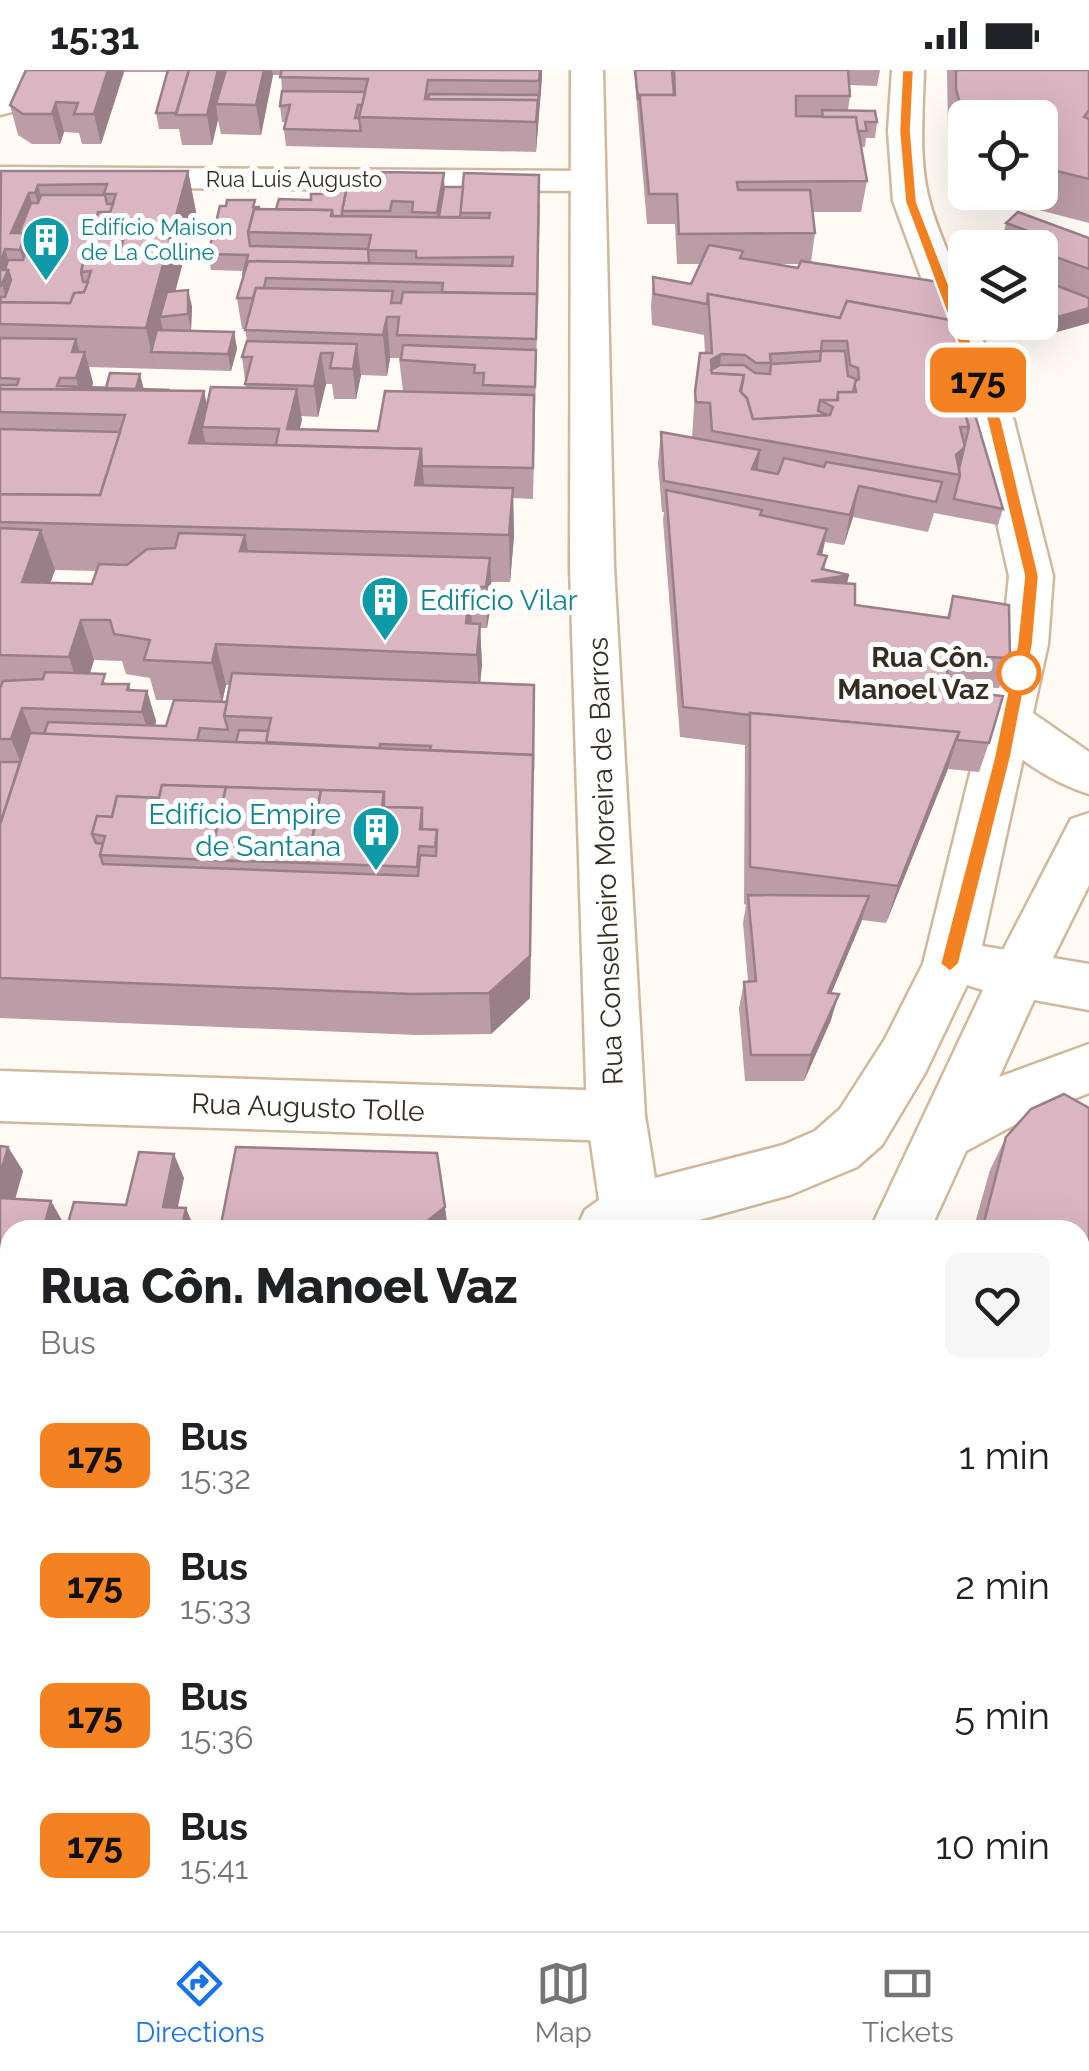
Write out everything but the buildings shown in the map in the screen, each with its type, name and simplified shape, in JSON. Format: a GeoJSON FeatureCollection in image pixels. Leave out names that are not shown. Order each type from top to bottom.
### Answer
{"type":"FeatureCollection","features":[{"type":"Feature","properties":{"kind":"street"},"geometry":{"type":"LineString","coordinates":[[0,105],[14,70]]}},
{"type":"Feature","properties":{"kind":"street","name":"Rua Conselheiro Moreira de Barros"},"geometry":{"type":"LineString","coordinates":[[587,70],[592,567],[623,1220]]}},
{"type":"Feature","properties":{"kind":"street"},"geometry":{"type":"LineString","coordinates":[[635,1220],[790,1169],[836,1149],[861,1127],[896,1070],[950,964],[1010,721],[1025,644],[1032,576],[994,421],[911,202],[905,131],[908,70]]}},
{"type":"Feature","properties":{"kind":"street","name":"Rua Luis Augusto"},"geometry":{"type":"LineString","coordinates":[[0,177],[588,180]]}},
{"type":"Feature","properties":{"kind":"street"},"geometry":{"type":"LineString","coordinates":[[1010,721],[1034,742],[1089,776]]}},
{"type":"Feature","properties":{"kind":"street"},"geometry":{"type":"LineString","coordinates":[[905,1220],[1019,972],[1089,833]]}},
{"type":"Feature","properties":{"kind":"street"},"geometry":{"type":"LineString","coordinates":[[950,964],[1019,972],[1089,987]]}},
{"type":"Feature","properties":{"kind":"street"},"geometry":{"type":"LineString","coordinates":[[945,1133],[1011,1098],[1089,1068]]}},
{"type":"Feature","properties":{"kind":"street","name":"Rua Augusto Tolle"},"geometry":{"type":"LineString","coordinates":[[0,1096],[616,1116]]}},
{"type":"Feature","properties":{"kind":"bus line","name":"175"},"geometry":{"type":"LineString","coordinates":[[908,70],[905,131],[911,202],[994,421],[1032,576],[1025,644],[1002,757],[950,964]]}},
{"type":"Feature","properties":{"kind":"place","name":"Edifício Maison de La Colline"},"geometry":{"type":"Point","coordinates":[46,282]}},
{"type":"Feature","properties":{"kind":"place","name":"Edifício Vilar"},"geometry":{"type":"Point","coordinates":[385,642]}},
{"type":"Feature","properties":{"kind":"place","name":"Rua Côn. Manoel Vaz"},"geometry":{"type":"Point","coordinates":[1019,673]}},
{"type":"Feature","properties":{"kind":"place","name":"Edifício Empire de Santana"},"geometry":{"type":"Point","coordinates":[376,872]}}]}
